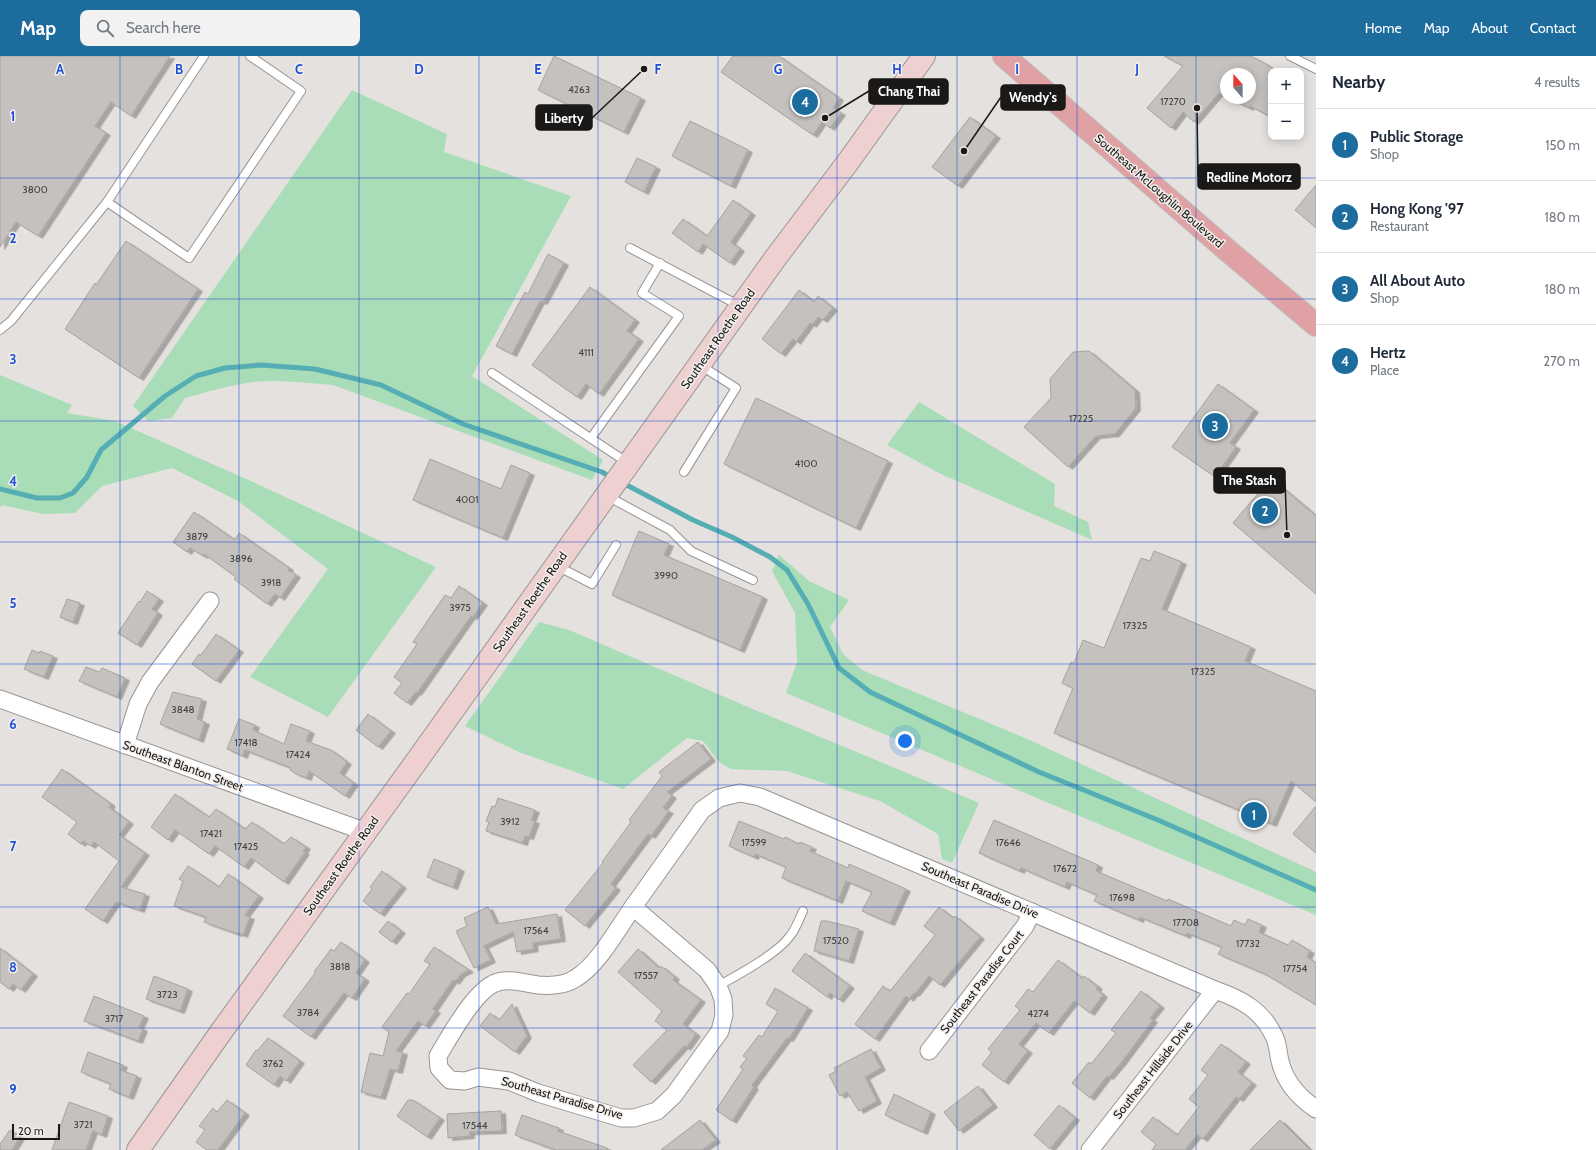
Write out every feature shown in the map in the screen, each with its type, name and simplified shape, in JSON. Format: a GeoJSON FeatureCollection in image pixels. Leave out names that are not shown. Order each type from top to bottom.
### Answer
{"type":"FeatureCollection","features":[{"type":"Feature","properties":{"kind":"main road","name":"Southeast McLoughlin Boulevard"},"geometry":{"type":"LineString","coordinates":[[1004,56],[1227,250],[1316,325]]}},
{"type":"Feature","properties":{"kind":"street","name":"Southeast Roethe Road"},"geometry":{"type":"LineString","coordinates":[[138,1150],[741,306],[924,56]]}},
{"type":"Feature","properties":{"kind":"street"},"geometry":{"type":"LineString","coordinates":[[125,745],[138,704],[150,682],[210,601]]}},
{"type":"Feature","properties":{"kind":"street","name":"Southeast Blanton Street"},"geometry":{"type":"LineString","coordinates":[[0,699],[366,832]]}},
{"type":"Feature","properties":{"kind":"street","name":"Southeast Paradise Drive"},"geometry":{"type":"LineString","coordinates":[[633,907],[707,970],[718,986],[723,999],[724,1016],[720,1032],[674,1095],[657,1111],[634,1118],[621,1118],[538,1093],[509,1081],[478,1077],[465,1081],[450,1080],[439,1068],[438,1056],[476,998],[493,983],[509,980],[539,985],[564,983],[576,978],[593,965],[633,907],[702,810],[720,798],[740,793],[760,797],[1215,990],[1238,998],[1259,1014],[1275,1037],[1280,1062],[1285,1076],[1298,1095],[1316,1109]]}},
{"type":"Feature","properties":{"kind":"street","name":"Southeast Paradise Court"},"geometry":{"type":"LineString","coordinates":[[929,1051],[1026,926],[1032,912]]}},
{"type":"Feature","properties":{"kind":"street","name":"Southeast Hillside Drive"},"geometry":{"type":"LineString","coordinates":[[1090,1150],[1215,990]]}},
{"type":"Feature","properties":{"kind":"lane"},"geometry":{"type":"LineString","coordinates":[[0,330],[11,321],[107,202],[204,56]]}},
{"type":"Feature","properties":{"kind":"lane"},"geometry":{"type":"LineString","coordinates":[[107,202],[189,258],[301,91],[250,56]]}},
{"type":"Feature","properties":{"kind":"lane"},"geometry":{"type":"LineString","coordinates":[[1290,56],[1316,68]]}},
{"type":"Feature","properties":{"kind":"lane"},"geometry":{"type":"LineString","coordinates":[[630,248],[741,306]]}},
{"type":"Feature","properties":{"kind":"lane"},"geometry":{"type":"LineString","coordinates":[[591,438],[679,316],[642,294],[660,263]]}},
{"type":"Feature","properties":{"kind":"lane"},"geometry":{"type":"LineString","coordinates":[[684,472],[736,388],[699,365]]}},
{"type":"Feature","properties":{"kind":"lane"},"geometry":{"type":"LineString","coordinates":[[492,374],[629,463]]}},
{"type":"Feature","properties":{"kind":"lane"},"geometry":{"type":"LineString","coordinates":[[606,496],[670,530],[692,551],[753,580]]}},
{"type":"Feature","properties":{"kind":"lane"},"geometry":{"type":"LineString","coordinates":[[556,566],[592,584],[616,545]]}},
{"type":"Feature","properties":{"kind":"lane"},"geometry":{"type":"LineString","coordinates":[[718,986],[742,973],[784,943],[791,935],[802,911]]}},
{"type":"Feature","properties":{"kind":"green space"},"geometry":{"type":"Polygon","coordinates":[[[352,90],[447,134],[444,152],[571,196],[472,376],[603,460],[592,480],[333,385],[273,381],[236,385],[185,398],[172,418],[149,421],[133,406],[352,90]]]}},
{"type":"Feature","properties":{"kind":"green space"},"geometry":{"type":"Polygon","coordinates":[[[0,375],[72,405],[67,413],[115,421],[253,482],[436,567],[328,717],[250,677],[328,569],[238,501],[172,468],[102,486],[75,513],[43,514],[2,505],[0,508],[0,375]]]}},
{"type":"Feature","properties":{"kind":"green space"},"geometry":{"type":"Polygon","coordinates":[[[919,402],[1055,484],[1054,506],[1088,522],[1092,540],[941,474],[887,445],[919,402]]]}},
{"type":"Feature","properties":{"kind":"green space"},"geometry":{"type":"Polygon","coordinates":[[[779,555],[809,581],[849,600],[830,627],[843,654],[862,670],[1025,738],[1316,872],[1316,915],[786,693],[797,662],[795,613],[772,571],[779,555]]]}},
{"type":"Feature","properties":{"kind":"green space"},"geometry":{"type":"Polygon","coordinates":[[[539,622],[569,630],[748,707],[979,803],[952,863],[942,859],[938,834],[880,801],[787,771],[731,769],[719,762],[703,741],[687,738],[623,789],[519,752],[465,726],[539,622]]]}},
{"type":"Feature","properties":{"kind":"building"},"geometry":{"type":"Polygon","coordinates":[[[0,56],[170,56],[131,116],[111,102],[95,126],[106,133],[38,236],[16,222],[0,247],[0,56]]]}},
{"type":"Feature","properties":{"kind":"building"},"geometry":{"type":"Polygon","coordinates":[[[554,56],[641,98],[624,132],[538,90],[554,56]]]}},
{"type":"Feature","properties":{"kind":"building"},"geometry":{"type":"Polygon","coordinates":[[[733,56],[779,56],[839,98],[833,108],[841,113],[830,128],[822,122],[813,135],[721,72],[733,56]]]}},
{"type":"Feature","properties":{"kind":"building"},"geometry":{"type":"Polygon","coordinates":[[[1164,56],[1251,56],[1268,65],[1272,68],[1268,68],[1268,115],[1250,106],[1249,108],[1241,104],[1256,104],[1256,68],[1220,68],[1220,94],[1194,122],[1183,112],[1171,128],[1147,108],[1183,66],[1164,56]]]}},
{"type":"Feature","properties":{"kind":"building"},"geometry":{"type":"Polygon","coordinates":[[[970,117],[996,136],[958,186],[932,167],[970,117]]]}},
{"type":"Feature","properties":{"kind":"building"},"geometry":{"type":"Polygon","coordinates":[[[690,121],[748,150],[731,186],[672,156],[690,121]]]}},
{"type":"Feature","properties":{"kind":"building"},"geometry":{"type":"Polygon","coordinates":[[[637,158],[656,167],[644,192],[625,182],[637,158]]]}},
{"type":"Feature","properties":{"kind":"building"},"geometry":{"type":"Polygon","coordinates":[[[1316,185],[1316,228],[1295,210],[1316,185]]]}},
{"type":"Feature","properties":{"kind":"building"},"geometry":{"type":"Polygon","coordinates":[[[733,200],[751,213],[731,242],[740,249],[730,263],[703,244],[698,252],[672,233],[683,219],[707,236],[733,200]]]}},
{"type":"Feature","properties":{"kind":"building"},"geometry":{"type":"Polygon","coordinates":[[[126,241],[198,289],[139,378],[65,329],[95,283],[96,285],[126,241]]]}},
{"type":"Feature","properties":{"kind":"building"},"geometry":{"type":"Polygon","coordinates":[[[548,254],[564,263],[543,302],[540,301],[512,354],[496,346],[525,292],[528,294],[548,254]]]}},
{"type":"Feature","properties":{"kind":"building"},"geometry":{"type":"Polygon","coordinates":[[[590,287],[635,320],[627,331],[639,339],[599,394],[586,384],[577,397],[532,365],[590,287]]]}},
{"type":"Feature","properties":{"kind":"building"},"geometry":{"type":"Polygon","coordinates":[[[799,290],[814,302],[818,296],[833,308],[823,320],[818,317],[812,325],[810,323],[796,342],[793,339],[781,354],[762,339],[799,290]]]}},
{"type":"Feature","properties":{"kind":"building"},"geometry":{"type":"Polygon","coordinates":[[[1089,351],[1135,390],[1136,408],[1115,434],[1096,436],[1068,467],[1024,427],[1051,398],[1050,379],[1073,352],[1089,351]]]}},
{"type":"Feature","properties":{"kind":"building"},"geometry":{"type":"Polygon","coordinates":[[[1218,384],[1254,410],[1230,443],[1236,447],[1215,477],[1172,447],[1218,384]]]}},
{"type":"Feature","properties":{"kind":"building"},"geometry":{"type":"Polygon","coordinates":[[[756,398],[888,461],[856,528],[724,464],[756,398]]]}},
{"type":"Feature","properties":{"kind":"building"},"geometry":{"type":"Polygon","coordinates":[[[430,459],[501,489],[511,465],[530,473],[503,538],[413,500],[430,459]]]}},
{"type":"Feature","properties":{"kind":"building"},"geometry":{"type":"Polygon","coordinates":[[[1271,478],[1316,516],[1316,594],[1233,523],[1271,478]]]}},
{"type":"Feature","properties":{"kind":"building"},"geometry":{"type":"Polygon","coordinates":[[[194,512],[235,540],[239,533],[289,568],[288,570],[296,575],[280,598],[275,594],[267,604],[234,579],[236,577],[204,554],[203,556],[190,548],[187,552],[173,542],[194,512]]]}},
{"type":"Feature","properties":{"kind":"building"},"geometry":{"type":"Polygon","coordinates":[[[639,531],[669,544],[664,555],[763,597],[740,650],[612,595],[639,531]]]}},
{"type":"Feature","properties":{"kind":"building"},"geometry":{"type":"Polygon","coordinates":[[[1154,551],[1182,562],[1162,609],[1251,647],[1245,661],[1316,691],[1316,802],[1291,781],[1272,824],[1054,733],[1073,688],[1062,683],[1071,662],[1074,663],[1083,640],[1104,648],[1141,558],[1150,561],[1154,551]]]}},
{"type":"Feature","properties":{"kind":"building"},"geometry":{"type":"Polygon","coordinates":[[[459,586],[483,603],[473,617],[471,616],[417,693],[416,692],[407,703],[394,693],[402,683],[394,677],[417,644],[413,642],[445,595],[451,598],[459,586]]]}},
{"type":"Feature","properties":{"kind":"building"},"geometry":{"type":"Polygon","coordinates":[[[147,591],[159,599],[152,609],[158,613],[137,645],[118,633],[147,591]]]}},
{"type":"Feature","properties":{"kind":"building"},"geometry":{"type":"Polygon","coordinates":[[[67,599],[80,603],[73,622],[60,617],[67,599]]]}},
{"type":"Feature","properties":{"kind":"building"},"geometry":{"type":"Polygon","coordinates":[[[216,634],[239,650],[216,681],[192,664],[199,654],[201,655],[216,634]]]}},
{"type":"Feature","properties":{"kind":"building"},"geometry":{"type":"Polygon","coordinates":[[[32,650],[39,653],[40,651],[53,656],[44,677],[24,669],[32,650]]]}},
{"type":"Feature","properties":{"kind":"building"},"geometry":{"type":"Polygon","coordinates":[[[86,667],[99,672],[102,668],[125,678],[117,697],[79,681],[86,667]]]}},
{"type":"Feature","properties":{"kind":"building"},"geometry":{"type":"Polygon","coordinates":[[[173,692],[202,699],[197,719],[205,722],[199,740],[160,724],[173,692]]]}},
{"type":"Feature","properties":{"kind":"building"},"geometry":{"type":"Polygon","coordinates":[[[368,714],[391,731],[378,747],[356,730],[368,714]]]}},
{"type":"Feature","properties":{"kind":"building"},"geometry":{"type":"Polygon","coordinates":[[[239,719],[255,725],[253,730],[284,744],[291,724],[310,731],[306,741],[331,750],[347,762],[340,773],[354,783],[345,796],[309,771],[307,778],[294,773],[290,770],[291,768],[245,750],[243,756],[227,749],[239,719]]]}},
{"type":"Feature","properties":{"kind":"building"},"geometry":{"type":"Polygon","coordinates":[[[698,742],[711,759],[667,792],[672,796],[663,808],[669,811],[651,836],[648,834],[611,884],[616,888],[585,926],[565,910],[603,863],[602,862],[631,822],[629,820],[662,776],[659,772],[698,742]]]}},
{"type":"Feature","properties":{"kind":"building"},"geometry":{"type":"Polygon","coordinates":[[[62,769],[111,804],[109,807],[129,822],[119,835],[145,853],[121,887],[145,894],[140,910],[116,902],[103,921],[85,909],[119,861],[94,842],[91,846],[83,841],[81,844],[68,834],[77,822],[42,797],[62,769]]]}},
{"type":"Feature","properties":{"kind":"building"},"geometry":{"type":"Polygon","coordinates":[[[175,794],[209,817],[216,809],[245,829],[252,822],[284,844],[291,837],[306,847],[303,851],[305,852],[284,882],[251,858],[244,867],[215,846],[209,854],[175,830],[168,840],[151,827],[175,794]]]}},
{"type":"Feature","properties":{"kind":"building"},"geometry":{"type":"Polygon","coordinates":[[[498,798],[535,810],[531,820],[535,821],[529,837],[525,836],[523,843],[486,831],[489,822],[486,821],[492,806],[495,807],[498,798]]]}},
{"type":"Feature","properties":{"kind":"building"},"geometry":{"type":"Polygon","coordinates":[[[1316,806],[1316,853],[1293,834],[1316,806]]]}},
{"type":"Feature","properties":{"kind":"building"},"geometry":{"type":"Polygon","coordinates":[[[994,820],[1098,865],[1096,871],[1167,901],[1168,899],[1231,926],[1234,920],[1245,925],[1248,919],[1262,925],[1259,932],[1288,945],[1292,940],[1310,951],[1307,957],[1316,963],[1316,1005],[1265,974],[1218,954],[1222,947],[1187,933],[1186,936],[1140,917],[1139,920],[1094,901],[1097,895],[1067,882],[1065,887],[1021,868],[1020,871],[979,853],[994,820]]]}},
{"type":"Feature","properties":{"kind":"building"},"geometry":{"type":"Polygon","coordinates":[[[739,821],[784,839],[785,837],[799,844],[800,842],[812,847],[810,851],[848,868],[849,864],[906,889],[890,923],[862,911],[872,892],[846,881],[838,901],[782,878],[786,867],[755,854],[754,857],[729,846],[739,821]]]}},
{"type":"Feature","properties":{"kind":"building"},"geometry":{"type":"Polygon","coordinates":[[[434,859],[460,869],[453,887],[427,877],[434,859]]]}},
{"type":"Feature","properties":{"kind":"building"},"geometry":{"type":"Polygon","coordinates":[[[188,866],[219,887],[228,874],[259,896],[245,915],[250,917],[243,935],[204,922],[206,917],[174,906],[183,881],[179,879],[188,866]]]}},
{"type":"Feature","properties":{"kind":"building"},"geometry":{"type":"Polygon","coordinates":[[[382,871],[402,886],[380,914],[363,901],[372,889],[370,887],[382,871]]]}},
{"type":"Feature","properties":{"kind":"building"},"geometry":{"type":"Polygon","coordinates":[[[488,907],[496,924],[557,914],[561,939],[533,943],[534,949],[517,952],[513,932],[484,946],[491,960],[474,968],[456,931],[467,926],[464,918],[488,907]]]}},
{"type":"Feature","properties":{"kind":"building"},"geometry":{"type":"Polygon","coordinates":[[[939,907],[953,918],[955,916],[980,937],[940,985],[929,976],[915,994],[914,993],[909,999],[906,996],[875,1039],[855,1024],[883,986],[890,991],[935,935],[924,926],[939,907]]]}},
{"type":"Feature","properties":{"kind":"building"},"geometry":{"type":"Polygon","coordinates":[[[388,921],[401,931],[392,942],[379,932],[388,921]]]}},
{"type":"Feature","properties":{"kind":"building"},"geometry":{"type":"Polygon","coordinates":[[[821,921],[827,921],[859,929],[849,961],[814,951],[821,921]]]}},
{"type":"Feature","properties":{"kind":"building"},"geometry":{"type":"Polygon","coordinates":[[[341,942],[365,960],[356,973],[365,979],[352,998],[344,993],[311,1037],[283,1016],[331,949],[334,951],[341,942]]]}},
{"type":"Feature","properties":{"kind":"building"},"geometry":{"type":"Polygon","coordinates":[[[434,947],[469,970],[461,974],[455,982],[453,980],[433,1009],[436,1011],[425,1026],[418,1021],[396,1051],[403,1052],[398,1071],[390,1069],[381,1097],[361,1092],[370,1053],[383,1056],[389,1032],[382,1027],[407,993],[409,994],[430,964],[424,961],[434,947]]]}},
{"type":"Feature","properties":{"kind":"building"},"geometry":{"type":"Polygon","coordinates":[[[0,948],[33,974],[21,990],[13,984],[9,989],[0,982],[0,948]]]}},
{"type":"Feature","properties":{"kind":"building"},"geometry":{"type":"Polygon","coordinates":[[[638,949],[659,968],[661,966],[675,977],[673,980],[701,1000],[683,1024],[696,1034],[686,1048],[684,1046],[651,1082],[633,1065],[667,1030],[655,1021],[662,1011],[618,972],[638,949]]]}},
{"type":"Feature","properties":{"kind":"building"},"geometry":{"type":"Polygon","coordinates":[[[805,953],[850,986],[839,1000],[830,993],[827,997],[792,971],[805,953]]]}},
{"type":"Feature","properties":{"kind":"building"},"geometry":{"type":"Polygon","coordinates":[[[1058,960],[1082,978],[1084,976],[1098,987],[1096,989],[1103,995],[1090,1013],[1074,1001],[1049,1033],[1036,1023],[1019,1044],[1028,1051],[1004,1082],[982,1065],[992,1052],[988,1049],[1020,1010],[1015,1006],[1028,989],[1033,992],[1058,960]]]}},
{"type":"Feature","properties":{"kind":"building"},"geometry":{"type":"Polygon","coordinates":[[[154,976],[188,989],[180,1011],[146,999],[154,976]]]}},
{"type":"Feature","properties":{"kind":"building"},"geometry":{"type":"Polygon","coordinates":[[[775,988],[808,1008],[789,1039],[787,1038],[752,1085],[754,1087],[732,1121],[716,1110],[743,1069],[740,1067],[747,1058],[743,1056],[759,1035],[762,1037],[778,1011],[766,1004],[775,988]]]}},
{"type":"Feature","properties":{"kind":"building"},"geometry":{"type":"Polygon","coordinates":[[[1141,991],[1160,1006],[1150,1018],[1153,1020],[1121,1063],[1109,1077],[1107,1076],[1090,1098],[1072,1083],[1089,1062],[1091,1064],[1116,1033],[1111,1030],[1141,991]]]}},
{"type":"Feature","properties":{"kind":"building"},"geometry":{"type":"Polygon","coordinates":[[[94,996],[144,1016],[139,1027],[143,1029],[138,1041],[84,1021],[94,996]]]}},
{"type":"Feature","properties":{"kind":"building"},"geometry":{"type":"Polygon","coordinates":[[[512,1004],[527,1036],[515,1052],[480,1026],[490,1013],[499,1020],[512,1004]]]}},
{"type":"Feature","properties":{"kind":"building"},"geometry":{"type":"Polygon","coordinates":[[[268,1038],[300,1061],[286,1081],[280,1076],[274,1085],[246,1065],[256,1050],[257,1051],[268,1038]]]}},
{"type":"Feature","properties":{"kind":"building"},"geometry":{"type":"Polygon","coordinates":[[[1221,1044],[1246,1062],[1238,1072],[1252,1083],[1239,1099],[1236,1097],[1203,1139],[1197,1135],[1185,1150],[1152,1150],[1156,1144],[1141,1132],[1153,1117],[1177,1135],[1199,1107],[1189,1099],[1208,1075],[1201,1070],[1221,1044]]]}},
{"type":"Feature","properties":{"kind":"building"},"geometry":{"type":"Polygon","coordinates":[[[871,1049],[881,1068],[865,1077],[877,1101],[859,1111],[847,1092],[840,1096],[829,1075],[836,1071],[834,1068],[871,1049]]]}},
{"type":"Feature","properties":{"kind":"building"},"geometry":{"type":"Polygon","coordinates":[[[88,1052],[123,1065],[121,1070],[137,1076],[129,1097],[109,1089],[111,1084],[81,1072],[88,1052]]]}},
{"type":"Feature","properties":{"kind":"building"},"geometry":{"type":"Polygon","coordinates":[[[978,1086],[993,1105],[959,1131],[944,1112],[978,1086]]]}},
{"type":"Feature","properties":{"kind":"building"},"geometry":{"type":"Polygon","coordinates":[[[894,1094],[931,1112],[923,1132],[885,1115],[894,1094]]]}},
{"type":"Feature","properties":{"kind":"building"},"geometry":{"type":"Polygon","coordinates":[[[227,1100],[245,1113],[218,1150],[207,1150],[196,1142],[205,1130],[199,1126],[213,1108],[217,1112],[227,1100]]]}},
{"type":"Feature","properties":{"kind":"building"},"geometry":{"type":"Polygon","coordinates":[[[408,1100],[413,1100],[440,1118],[427,1137],[397,1116],[408,1100]]]}},
{"type":"Feature","properties":{"kind":"building"},"geometry":{"type":"Polygon","coordinates":[[[69,1102],[108,1116],[102,1135],[93,1131],[86,1150],[52,1150],[69,1102]]]}},
{"type":"Feature","properties":{"kind":"building"},"geometry":{"type":"Polygon","coordinates":[[[1059,1105],[1075,1118],[1050,1149],[1034,1135],[1059,1105]]]}},
{"type":"Feature","properties":{"kind":"building"},"geometry":{"type":"Polygon","coordinates":[[[501,1111],[502,1131],[470,1132],[470,1136],[448,1138],[447,1114],[501,1111]]]}},
{"type":"Feature","properties":{"kind":"building"},"geometry":{"type":"Polygon","coordinates":[[[522,1115],[559,1128],[558,1131],[607,1148],[607,1150],[556,1150],[515,1135],[522,1115]]]}},
{"type":"Feature","properties":{"kind":"building"},"geometry":{"type":"Polygon","coordinates":[[[700,1120],[716,1140],[702,1150],[661,1150],[700,1120]]]}},
{"type":"Feature","properties":{"kind":"building"},"geometry":{"type":"Polygon","coordinates":[[[1280,1120],[1310,1150],[1250,1150],[1280,1120]]]}},
{"type":"Feature","properties":{"kind":"building"},"geometry":{"type":"Polygon","coordinates":[[[10,1130],[20,1137],[12,1150],[0,1150],[0,1144],[10,1130]]]}},
{"type":"Feature","properties":{"kind":"waterway"},"geometry":{"type":"LineString","coordinates":[[0,489],[37,498],[60,498],[73,493],[87,477],[101,450],[165,396],[196,376],[225,368],[261,365],[315,369],[381,385],[463,424],[602,472],[612,478]]}},
{"type":"Feature","properties":{"kind":"waterway"},"geometry":{"type":"LineString","coordinates":[[621,482],[693,520],[732,537],[770,557],[787,570],[808,604],[839,668],[870,692],[1039,772],[1158,820],[1316,890]]}},
{"type":"Feature","properties":{"kind":"place","name":"Liberty"},"geometry":{"type":"Point","coordinates":[644,69]}},
{"type":"Feature","properties":{"kind":"place","name":"Hertz"},"geometry":{"type":"Point","coordinates":[805,102]}},
{"type":"Feature","properties":{"kind":"place","name":"Redline Motorz"},"geometry":{"type":"Point","coordinates":[1197,108]}},
{"type":"Feature","properties":{"kind":"place","name":"Chang Thai"},"geometry":{"type":"Point","coordinates":[825,118]}},
{"type":"Feature","properties":{"kind":"place","name":"Wendy's"},"geometry":{"type":"Point","coordinates":[964,151]}},
{"type":"Feature","properties":{"kind":"place","name":"All About Auto"},"geometry":{"type":"Point","coordinates":[1215,426]}},
{"type":"Feature","properties":{"kind":"place","name":"Hong Kong '97"},"geometry":{"type":"Point","coordinates":[1265,511]}},
{"type":"Feature","properties":{"kind":"place","name":"The Stash"},"geometry":{"type":"Point","coordinates":[1287,535]}},
{"type":"Feature","properties":{"kind":"place","name":"Public Storage"},"geometry":{"type":"Point","coordinates":[1254,815]}}]}
